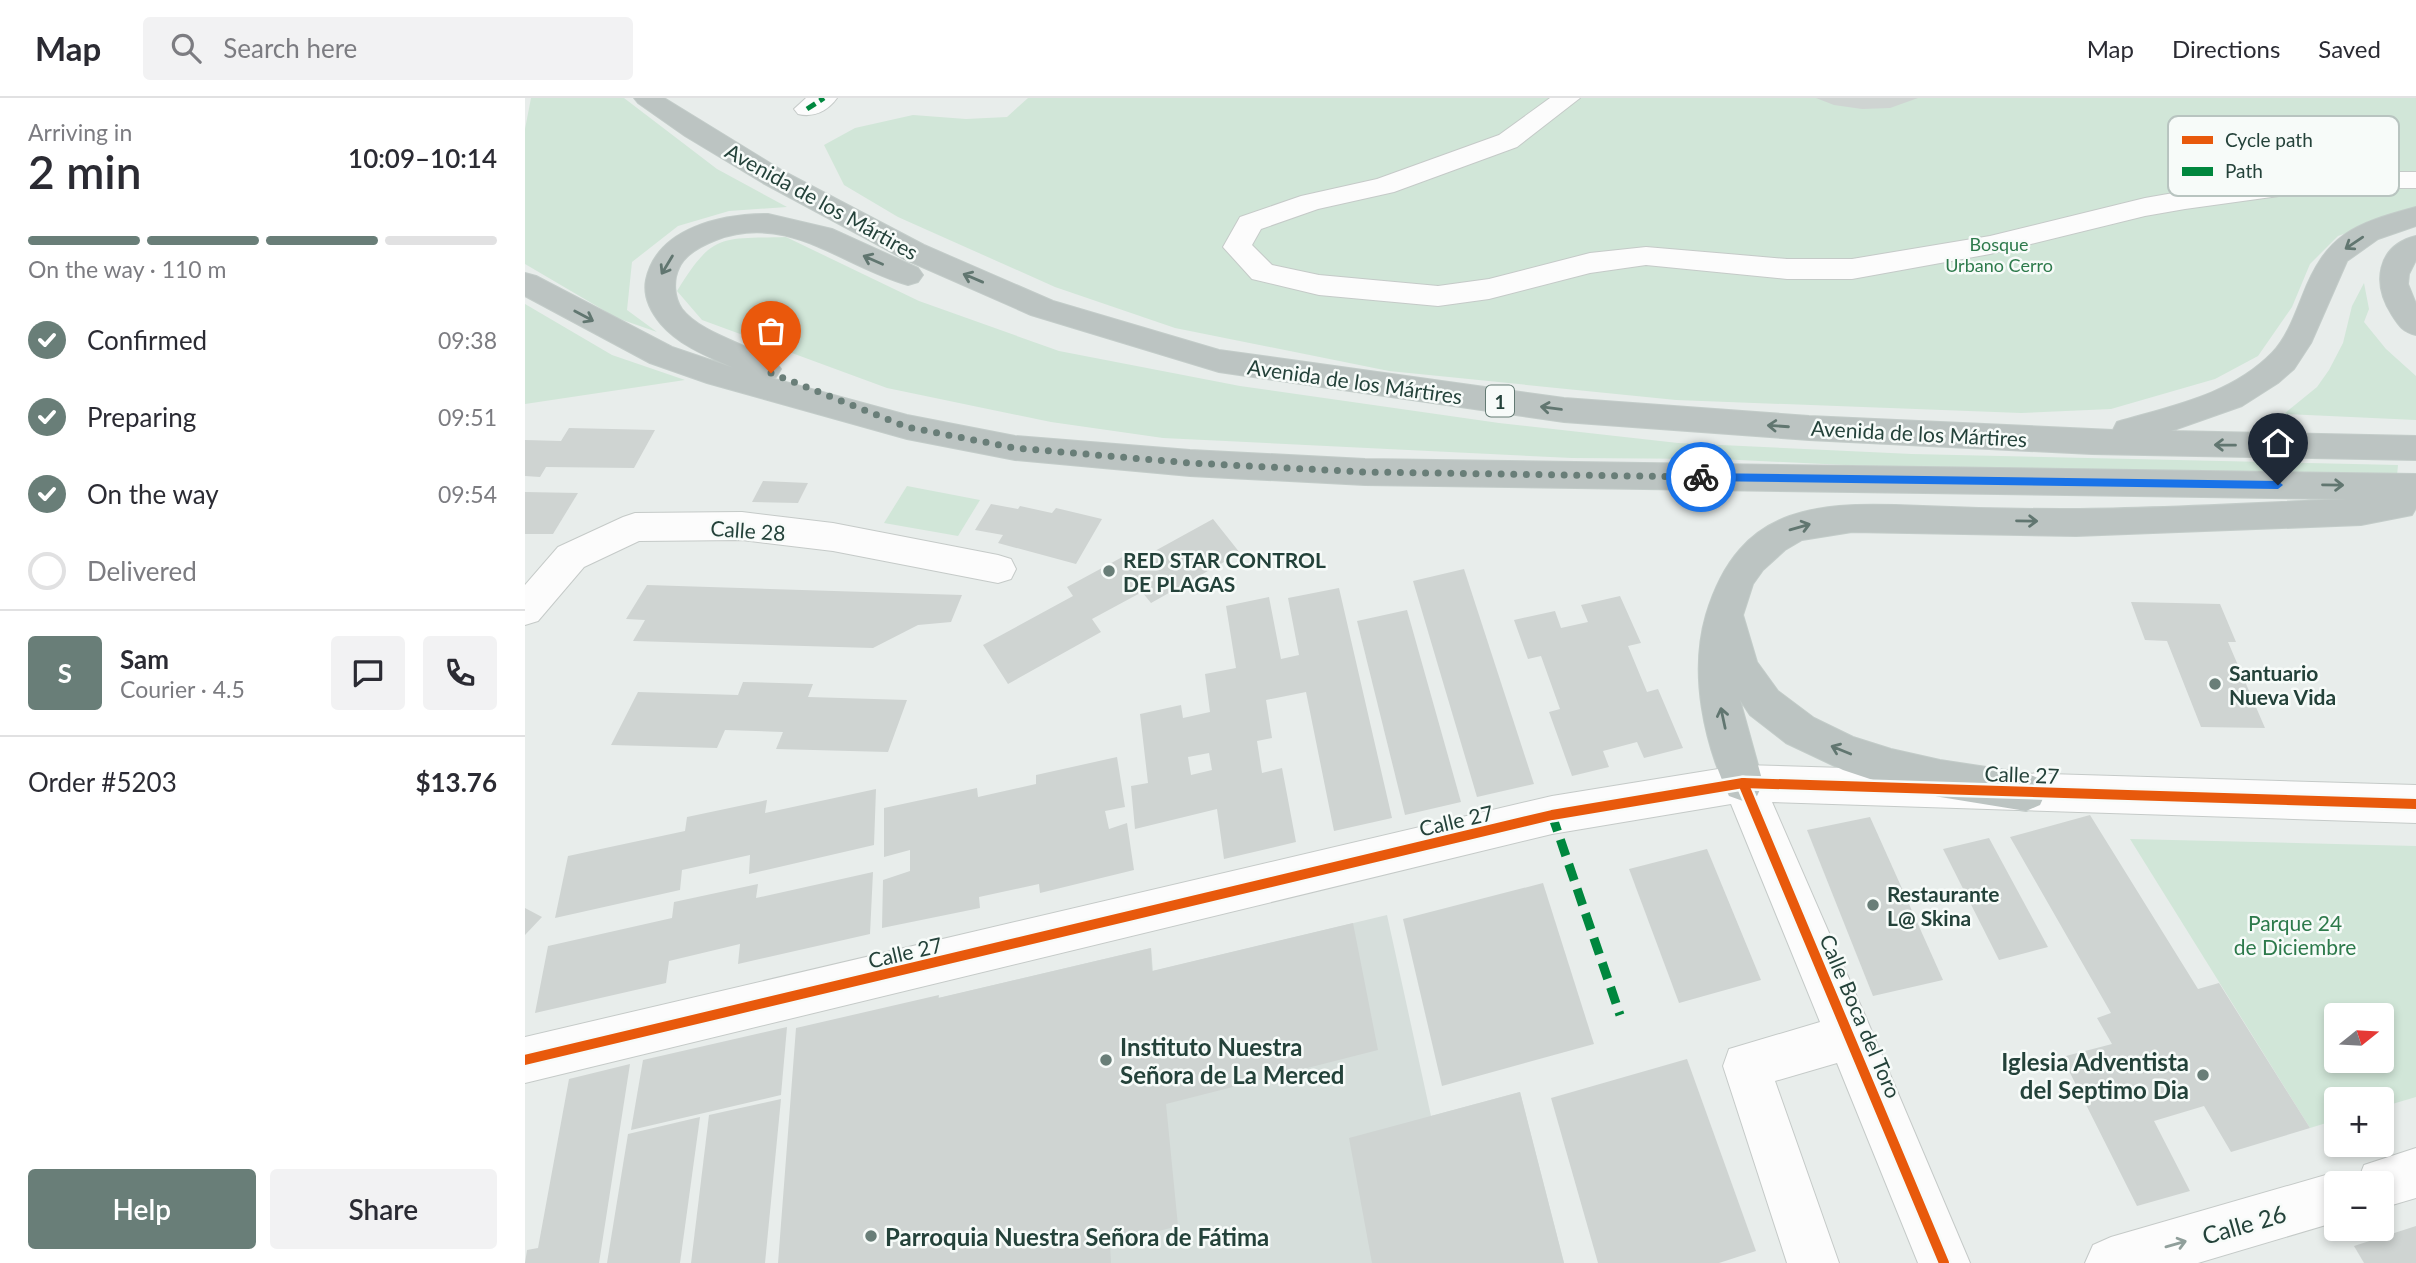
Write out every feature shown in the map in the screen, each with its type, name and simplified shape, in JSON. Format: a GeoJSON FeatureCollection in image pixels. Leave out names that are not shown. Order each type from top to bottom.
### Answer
{"type":"FeatureCollection","features":[{"type":"Feature","properties":{"kind":"highway","name":"Avenida de los Mártires"},"geometry":{"type":"LineString","coordinates":[[647,98],[694,130],[773,177],[914,252],[1042,308],[1219,361],[1565,410],[1809,428],[2092,442],[2416,448]]}},
{"type":"Feature","properties":{"kind":"highway"},"geometry":{"type":"LineString","coordinates":[[684,98],[773,177]]}},
{"type":"Feature","properties":{"kind":"highway"},"geometry":{"type":"LineString","coordinates":[[2092,442],[2210,407],[2255,384],[2284,359],[2294,346],[2331,264],[2341,252],[2371,232],[2416,216]]}},
{"type":"Feature","properties":{"kind":"highway"},"geometry":{"type":"LineString","coordinates":[[907,427],[771,373],[694,335],[671,316],[660,295],[660,272],[674,253],[699,236],[731,226],[766,223],[794,226],[975,305],[1094,339],[1160,354],[1219,361]]}},
{"type":"Feature","properties":{"kind":"highway"},"geometry":{"type":"LineString","coordinates":[[2416,246],[2406,252],[2396,265],[2393,277],[2394,292],[2401,307],[2416,325]]}},
{"type":"Feature","properties":{"kind":"highway","name":"Avenida de los Mártires"},"geometry":{"type":"LineString","coordinates":[[525,282],[661,355],[718,375],[907,427],[1015,448],[1190,463],[1365,472],[2416,486]]}},
{"type":"Feature","properties":{"kind":"highway"},"geometry":{"type":"LineString","coordinates":[[1743,783],[1727,740],[1716,670],[1719,626],[1736,579],[1744,566],[1772,539],[1805,525],[1853,519],[2097,522],[2361,512],[2416,503]]}},
{"type":"Feature","properties":{"kind":"highway"},"geometry":{"type":"LineString","coordinates":[[1728,602],[1729,630],[1735,656],[1744,675],[1770,709],[1806,734],[1882,765],[1961,784],[2026,792]]}},
{"type":"Feature","properties":{"kind":"street"},"geometry":{"type":"LineString","coordinates":[[1567,98],[1508,141],[1384,186],[1311,202],[1250,223],[1237,247],[1262,272],[1319,285],[1439,296],[1489,289],[1590,263],[1646,256],[1787,269],[1852,269],[1990,245],[2145,207],[2216,196]]}},
{"type":"Feature","properties":{"kind":"street","name":"Calle 28"},"geometry":{"type":"LineString","coordinates":[[525,610],[571,557],[635,527],[742,526],[834,537],[998,569]]}},
{"type":"Feature","properties":{"kind":"street","name":"Calle 27"},"geometry":{"type":"LineString","coordinates":[[525,1060],[1552,815],[1743,783],[2416,804]]}},
{"type":"Feature","properties":{"kind":"street","name":"Calle Boca del Toro"},"geometry":{"type":"LineString","coordinates":[[1743,783],[1944,1263]]}},
{"type":"Feature","properties":{"kind":"street"},"geometry":{"type":"LineString","coordinates":[[1813,1263],[1746,1066],[1851,1036]]}},
{"type":"Feature","properties":{"kind":"street"},"geometry":{"type":"LineString","coordinates":[[2394,1179],[2416,1173]]}},
{"type":"Feature","properties":{"kind":"street","name":"Calle 26"},"geometry":{"type":"LineString","coordinates":[[2111,1263],[2324,1201]]}},
{"type":"Feature","properties":{"kind":"shaded area","name":"Instituto Nuestra Señora de La Merced"},"geometry":{"type":"Polygon","coordinates":[[[1387,915],[1431,1116],[1520,1092],[1564,1263],[778,1263],[939,995],[939,998],[1151,948],[1153,971],[1387,915]]]}},
{"type":"Feature","properties":{"kind":"green space"},"geometry":{"type":"Polygon","coordinates":[[[531,98],[624,98],[717,169],[787,207],[729,211],[678,226],[632,262],[627,310],[657,332],[617,318],[525,264],[525,129],[531,98]]]}},
{"type":"Feature","properties":{"kind":"green space","name":"Bosque Urbano Cerro"},"geometry":{"type":"Polygon","coordinates":[[[1028,98],[2416,98],[2416,208],[2338,236],[2310,264],[2292,307],[2258,356],[2215,379],[2111,409],[2021,413],[1676,400],[1389,371],[1175,328],[1055,287],[898,217],[844,185],[824,145],[855,128],[913,115],[966,119],[1007,117],[1028,98]]]}},
{"type":"Feature","properties":{"kind":"green space"},"geometry":{"type":"Polygon","coordinates":[[[786,237],[919,301],[1059,351],[1240,386],[1499,423],[1678,443],[1912,454],[2398,465],[2397,476],[1907,468],[1719,459],[1572,458],[1163,438],[1051,422],[887,388],[702,320],[677,291],[700,258],[721,243],[732,239],[786,237]]]}},
{"type":"Feature","properties":{"kind":"green space"},"geometry":{"type":"Polygon","coordinates":[[[2364,283],[2369,309],[2364,322],[2386,349],[2416,376],[2416,420],[2284,414],[2317,387],[2329,370],[2343,343],[2352,306],[2364,283]]]}},
{"type":"Feature","properties":{"kind":"green space"},"geometry":{"type":"Polygon","coordinates":[[[525,304],[612,355],[685,380],[525,404],[525,304]]]}},
{"type":"Feature","properties":{"kind":"green space"},"geometry":{"type":"Polygon","coordinates":[[[907,486],[980,500],[958,536],[884,523],[907,486]]]}},
{"type":"Feature","properties":{"kind":"green space","name":"Parque 24 de Diciembre"},"geometry":{"type":"Polygon","coordinates":[[[2130,839],[2416,846],[2416,1097],[2394,1103],[2394,1087],[2324,1087],[2324,1124],[2310,1128],[2130,839]]]}},
{"type":"Feature","properties":{"kind":"building"},"geometry":{"type":"Polygon","coordinates":[[[1816,98],[1918,98],[1890,108],[1862,109],[1834,105],[1816,98]]]}},
{"type":"Feature","properties":{"kind":"building"},"geometry":{"type":"Polygon","coordinates":[[[569,428],[655,430],[634,468],[546,467],[540,477],[525,476],[525,440],[561,441],[569,428]]]}},
{"type":"Feature","properties":{"kind":"building"},"geometry":{"type":"Polygon","coordinates":[[[763,481],[808,483],[798,503],[752,502],[763,481]]]}},
{"type":"Feature","properties":{"kind":"building"},"geometry":{"type":"Polygon","coordinates":[[[525,492],[578,493],[553,534],[525,534],[525,492]]]}},
{"type":"Feature","properties":{"kind":"building"},"geometry":{"type":"Polygon","coordinates":[[[991,504],[1018,509],[1020,506],[1052,513],[1056,508],[1102,519],[1076,564],[998,543],[1003,535],[975,530],[991,504]]]}},
{"type":"Feature","properties":{"kind":"building"},"geometry":{"type":"Polygon","coordinates":[[[1213,519],[1240,553],[1151,603],[1142,592],[1092,619],[1101,632],[1008,684],[983,645],[1073,596],[1067,587],[1126,555],[1133,563],[1213,519]]]}},
{"type":"Feature","properties":{"kind":"building"},"geometry":{"type":"Polygon","coordinates":[[[1464,569],[1534,784],[1477,797],[1413,581],[1464,569]]]}},
{"type":"Feature","properties":{"kind":"building"},"geometry":{"type":"Polygon","coordinates":[[[647,585],[962,595],[951,622],[918,625],[873,648],[633,641],[645,620],[626,619],[647,585]]]}},
{"type":"Feature","properties":{"kind":"building"},"geometry":{"type":"Polygon","coordinates":[[[1339,588],[1392,818],[1334,831],[1306,692],[1266,700],[1272,738],[1257,741],[1262,773],[1282,768],[1296,842],[1224,859],[1217,809],[1135,829],[1131,786],[1148,783],[1140,714],[1181,705],[1183,718],[1210,712],[1205,674],[1236,668],[1226,606],[1269,597],[1281,659],[1299,655],[1288,598],[1339,588]],[[1209,753],[1188,757],[1191,775],[1212,770],[1209,753]]]}},
{"type":"Feature","properties":{"kind":"building"},"geometry":{"type":"Polygon","coordinates":[[[1620,596],[1641,643],[1628,646],[1647,692],[1658,689],[1683,748],[1644,758],[1637,742],[1603,751],[1609,767],[1572,776],[1549,712],[1560,709],[1541,656],[1528,659],[1514,620],[1555,611],[1561,628],[1588,622],[1581,605],[1620,596]]]}},
{"type":"Feature","properties":{"kind":"building","name":"Santuario Nueva Vida"},"geometry":{"type":"Polygon","coordinates":[[[2131,602],[2220,604],[2236,642],[2228,642],[2265,728],[2201,727],[2167,641],[2145,640],[2131,602]]]}},
{"type":"Feature","properties":{"kind":"building"},"geometry":{"type":"Polygon","coordinates":[[[1407,610],[1461,802],[1405,815],[1357,621],[1407,610]]]}},
{"type":"Feature","properties":{"kind":"building"},"geometry":{"type":"Polygon","coordinates":[[[743,682],[813,684],[808,697],[907,700],[888,752],[776,749],[783,732],[725,730],[717,748],[611,745],[638,692],[738,695],[743,682]]]}},
{"type":"Feature","properties":{"kind":"building"},"geometry":{"type":"Polygon","coordinates":[[[1117,757],[1125,807],[1105,811],[1109,829],[1127,823],[1134,870],[1040,893],[1039,884],[979,897],[980,908],[882,928],[883,880],[910,871],[910,850],[884,857],[884,808],[977,788],[978,797],[1036,784],[1036,775],[1117,757]]]}},
{"type":"Feature","properties":{"kind":"building"},"geometry":{"type":"Polygon","coordinates":[[[876,789],[874,845],[749,874],[750,855],[682,870],[680,890],[555,918],[568,856],[685,831],[687,817],[767,800],[765,813],[876,789]]]}},
{"type":"Feature","properties":{"kind":"building"},"geometry":{"type":"Polygon","coordinates":[[[2090,815],[2198,989],[2219,983],[2310,1128],[2231,1152],[2204,1106],[2154,1121],[2190,1191],[2137,1206],[2062,1057],[2112,1044],[2097,1018],[2111,1013],[2010,837],[2090,815]]]}},
{"type":"Feature","properties":{"kind":"building","name":"Restaurante L@ Skina"},"geometry":{"type":"Polygon","coordinates":[[[1870,817],[1943,980],[1873,996],[1807,830],[1870,817]]]}},
{"type":"Feature","properties":{"kind":"building"},"geometry":{"type":"Polygon","coordinates":[[[1989,838],[2048,947],[1999,960],[1943,849],[1989,838]]]}},
{"type":"Feature","properties":{"kind":"building"},"geometry":{"type":"Polygon","coordinates":[[[1707,849],[1761,980],[1679,1003],[1629,869],[1707,849]]]}},
{"type":"Feature","properties":{"kind":"building"},"geometry":{"type":"Polygon","coordinates":[[[873,872],[870,934],[738,964],[740,944],[669,961],[666,983],[535,1013],[548,946],[672,918],[674,902],[758,884],[756,898],[873,872]]]}},
{"type":"Feature","properties":{"kind":"building"},"geometry":{"type":"Polygon","coordinates":[[[1543,883],[1594,1044],[1442,1086],[1403,919],[1543,883]]]}},
{"type":"Feature","properties":{"kind":"building"},"geometry":{"type":"Polygon","coordinates":[[[525,908],[542,917],[525,935],[525,908]]]}},
{"type":"Feature","properties":{"kind":"building","name":"Instituto Nuestra Señora de La Merced"},"geometry":{"type":"Polygon","coordinates":[[[1353,923],[1378,1050],[1166,1104],[1178,1226],[1110,1244],[1111,1263],[778,1263],[796,1028],[1151,948],[1152,971],[1353,923]]]}},
{"type":"Feature","properties":{"kind":"building"},"geometry":{"type":"Polygon","coordinates":[[[787,1027],[781,1095],[631,1130],[643,1060],[787,1027]]]}},
{"type":"Feature","properties":{"kind":"building"},"geometry":{"type":"Polygon","coordinates":[[[1687,1059],[1756,1251],[1719,1263],[1598,1263],[1551,1098],[1687,1059]]]}},
{"type":"Feature","properties":{"kind":"building"},"geometry":{"type":"Polygon","coordinates":[[[630,1064],[599,1263],[525,1263],[527,1250],[538,1248],[569,1079],[630,1064]]]}},
{"type":"Feature","properties":{"kind":"building"},"geometry":{"type":"Polygon","coordinates":[[[1520,1092],[1564,1263],[1372,1263],[1349,1138],[1520,1092]]]}},
{"type":"Feature","properties":{"kind":"building"},"geometry":{"type":"Polygon","coordinates":[[[781,1099],[765,1263],[691,1263],[709,1115],[781,1099]]]}},
{"type":"Feature","properties":{"kind":"building"},"geometry":{"type":"Polygon","coordinates":[[[700,1117],[680,1263],[607,1263],[628,1134],[700,1117]]]}},
{"type":"Feature","properties":{"kind":"building"},"geometry":{"type":"Polygon","coordinates":[[[2416,1226],[2416,1263],[2364,1263],[2354,1246],[2370,1241],[2394,1241],[2394,1233],[2416,1226]]]}},
{"type":"Feature","properties":{"kind":"marked path"},"geometry":{"type":"LineString","coordinates":[[807,109],[824,98]]}},
{"type":"Feature","properties":{"kind":"marked path"},"geometry":{"type":"LineString","coordinates":[[1552,815],[1620,1015]]}},
{"type":"Feature","properties":{"kind":"cycle path"},"geometry":{"type":"LineString","coordinates":[[1743,783],[1944,1263]]}},
{"type":"Feature","properties":{"kind":"cycle path"},"geometry":{"type":"LineString","coordinates":[[525,1060],[1552,815],[1743,783],[2416,804]]}},
{"type":"Feature","properties":{"kind":"way so far"},"geometry":{"type":"LineString","coordinates":[[771,373],[907,427],[1015,448],[1190,463],[1365,472],[1701,477]]}},
{"type":"Feature","properties":{"kind":"place","name":"RED STAR CONTROL DE PLAGAS"},"geometry":{"type":"Point","coordinates":[1109,571]}},
{"type":"Feature","properties":{"kind":"place","name":"Santuario Nueva Vida"},"geometry":{"type":"Point","coordinates":[2215,684]}},
{"type":"Feature","properties":{"kind":"place","name":"Restaurante L@ Skina"},"geometry":{"type":"Point","coordinates":[1873,905]}},
{"type":"Feature","properties":{"kind":"place","name":"Instituto Nuestra Señora de La Merced"},"geometry":{"type":"Point","coordinates":[1106,1060]}},
{"type":"Feature","properties":{"kind":"place","name":"Iglesia Adventista del Septimo Dia"},"geometry":{"type":"Point","coordinates":[2203,1075]}},
{"type":"Feature","properties":{"kind":"place","name":"Parroquia Nuestra Señora de Fátima"},"geometry":{"type":"Point","coordinates":[871,1236]}},
{"type":"Feature","properties":{"kind":"route"},"geometry":{"type":"LineString","coordinates":[[1701,477],[2278,485]]}}]}
